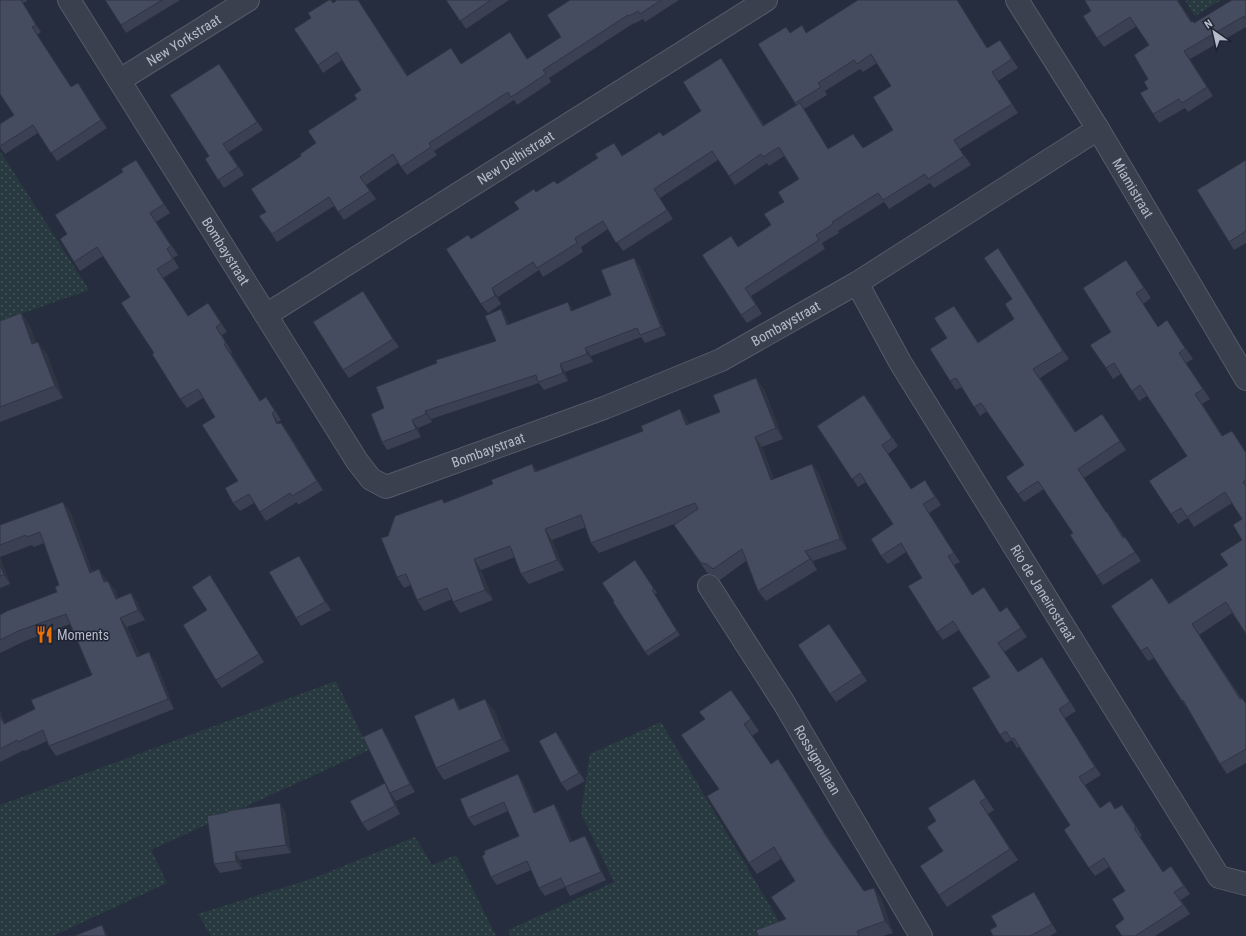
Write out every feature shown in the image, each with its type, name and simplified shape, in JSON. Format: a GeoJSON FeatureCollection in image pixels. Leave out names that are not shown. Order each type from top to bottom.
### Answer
{"type":"FeatureCollection","features":[{"type":"Feature","properties":{"kind":"street","name":"Bombaystraat"},"geometry":{"type":"LineString","coordinates":[[69,0],[357,461],[371,479],[386,487],[604,408],[721,360],[857,283],[1098,128]]}},
{"type":"Feature","properties":{"kind":"street","name":"New Yorkstraat"},"geometry":{"type":"LineString","coordinates":[[120,80],[248,0]]}},
{"type":"Feature","properties":{"kind":"street","name":"New Delhistraat"},"geometry":{"type":"LineString","coordinates":[[266,315],[766,0]]}},
{"type":"Feature","properties":{"kind":"street","name":"Miamistraat"},"geometry":{"type":"LineString","coordinates":[[1017,0],[1098,128],[1246,379]]}},
{"type":"Feature","properties":{"kind":"street","name":"Rio de Janeirostraat"},"geometry":{"type":"LineString","coordinates":[[857,283],[900,362],[1219,877],[1246,884]]}},
{"type":"Feature","properties":{"kind":"street","name":"Rossignollaan"},"geometry":{"type":"LineString","coordinates":[[709,586],[784,703],[921,936]]}},
{"type":"Feature","properties":{"kind":"shaded area"},"geometry":{"type":"Polygon","coordinates":[[[1185,0],[1221,0],[1195,16],[1185,0]]]}},
{"type":"Feature","properties":{"kind":"shaded area"},"geometry":{"type":"Polygon","coordinates":[[[0,151],[89,290],[0,321],[0,151]]]}},
{"type":"Feature","properties":{"kind":"shaded area"},"geometry":{"type":"Polygon","coordinates":[[[336,681],[369,750],[151,850],[167,883],[53,936],[0,936],[0,805],[336,681]]]}},
{"type":"Feature","properties":{"kind":"shaded area"},"geometry":{"type":"Polygon","coordinates":[[[661,722],[783,928],[762,936],[511,936],[508,930],[614,882],[581,813],[590,754],[661,722]]]}},
{"type":"Feature","properties":{"kind":"shaded area"},"geometry":{"type":"Polygon","coordinates":[[[415,837],[432,865],[456,855],[496,936],[211,936],[198,914],[314,878],[415,837]]]}},
{"type":"Feature","properties":{"kind":"building"},"geometry":{"type":"Polygon","coordinates":[[[0,0],[21,0],[36,25],[32,27],[71,87],[78,83],[101,120],[51,153],[33,125],[0,146],[0,124],[14,115],[0,94],[0,0]]]}},
{"type":"Feature","properties":{"kind":"building"},"geometry":{"type":"Polygon","coordinates":[[[105,0],[162,0],[121,25],[105,0]]]}},
{"type":"Feature","properties":{"kind":"building"},"geometry":{"type":"Polygon","coordinates":[[[329,0],[333,3],[337,0],[358,0],[407,76],[451,48],[461,64],[510,32],[527,59],[561,37],[547,15],[570,0],[661,0],[640,14],[638,11],[629,16],[628,15],[543,70],[546,74],[511,97],[508,92],[429,143],[431,147],[401,167],[393,154],[360,177],[370,191],[338,212],[329,197],[272,234],[259,216],[266,212],[251,189],[301,156],[300,154],[316,143],[308,131],[357,99],[354,95],[361,90],[337,52],[318,65],[294,29],[311,18],[308,13],[329,0]]]}},
{"type":"Feature","properties":{"kind":"building"},"geometry":{"type":"Polygon","coordinates":[[[446,0],[491,0],[460,21],[446,0]]]}},
{"type":"Feature","properties":{"kind":"building"},"geometry":{"type":"Polygon","coordinates":[[[858,0],[957,0],[987,48],[1000,40],[1012,59],[992,72],[1012,104],[954,140],[964,156],[928,179],[925,174],[883,200],[878,193],[832,222],[833,224],[816,235],[819,240],[745,288],[756,305],[741,315],[702,255],[731,236],[738,247],[771,225],[764,214],[784,202],[778,192],[799,179],[779,147],[763,157],[761,154],[729,176],[712,151],[654,189],[667,210],[616,243],[603,221],[575,238],[577,243],[537,268],[533,262],[492,288],[495,296],[481,304],[446,249],[468,235],[471,239],[519,209],[514,202],[534,189],[536,192],[554,181],[557,184],[598,158],[595,154],[614,143],[622,156],[660,132],[663,136],[701,111],[683,82],[721,58],[763,126],[800,103],[828,149],[853,134],[863,148],[893,130],[873,97],[891,86],[871,54],[857,64],[854,60],[818,83],[821,87],[795,103],[758,44],[786,27],[790,33],[802,25],[806,33],[858,0]]]}},
{"type":"Feature","properties":{"kind":"building"},"geometry":{"type":"Polygon","coordinates":[[[1085,0],[1177,0],[1191,22],[1193,21],[1194,23],[1232,0],[1246,0],[1246,19],[1244,16],[1184,51],[1207,87],[1182,103],[1179,99],[1153,114],[1140,93],[1148,89],[1144,82],[1148,79],[1134,55],[1149,45],[1130,17],[1097,38],[1083,16],[1091,11],[1085,0]]]}},
{"type":"Feature","properties":{"kind":"building"},"geometry":{"type":"Polygon","coordinates":[[[219,64],[257,122],[223,144],[238,167],[218,180],[205,159],[209,156],[170,95],[219,64]]]}},
{"type":"Feature","properties":{"kind":"building"},"geometry":{"type":"Polygon","coordinates":[[[136,160],[164,204],[150,213],[171,246],[167,249],[173,259],[157,269],[188,316],[208,303],[221,323],[216,327],[226,343],[224,344],[260,401],[266,397],[275,411],[272,413],[277,424],[281,423],[317,481],[292,496],[290,493],[260,512],[249,494],[233,503],[225,488],[238,481],[202,425],[215,417],[198,389],[180,399],[152,354],[154,353],[121,303],[130,297],[97,247],[74,262],[60,239],[67,234],[55,215],[123,172],[121,169],[136,160]]]}},
{"type":"Feature","properties":{"kind":"building"},"geometry":{"type":"Polygon","coordinates":[[[1246,160],[1246,231],[1229,242],[1197,190],[1246,160]]]}},
{"type":"Feature","properties":{"kind":"building"},"geometry":{"type":"Polygon","coordinates":[[[998,248],[1063,351],[1033,369],[1075,432],[1102,414],[1120,441],[1078,469],[1123,538],[1125,537],[1135,552],[1097,576],[1070,535],[1073,533],[1038,481],[1018,494],[1006,477],[1024,465],[981,403],[974,407],[956,378],[950,381],[930,349],[947,338],[934,318],[954,306],[978,343],[1014,319],[1005,304],[1012,299],[984,258],[998,248]]]}},
{"type":"Feature","properties":{"kind":"building"},"geometry":{"type":"Polygon","coordinates":[[[634,258],[661,327],[640,335],[637,328],[585,348],[587,354],[560,364],[563,373],[538,382],[536,375],[425,411],[426,414],[412,420],[416,429],[382,442],[371,414],[384,408],[376,387],[437,363],[436,360],[496,341],[485,316],[501,309],[507,325],[568,302],[571,311],[611,295],[601,270],[634,258]]]}},
{"type":"Feature","properties":{"kind":"building"},"geometry":{"type":"Polygon","coordinates":[[[1126,260],[1144,288],[1136,293],[1158,327],[1167,320],[1185,348],[1179,353],[1203,389],[1195,394],[1222,436],[1232,431],[1246,453],[1246,480],[1243,482],[1246,486],[1246,634],[1226,602],[1192,624],[1240,699],[1242,698],[1246,704],[1246,749],[1220,764],[1183,700],[1182,701],[1147,647],[1141,651],[1111,606],[1152,578],[1169,604],[1228,565],[1220,554],[1242,540],[1233,525],[1242,519],[1225,492],[1187,517],[1181,508],[1171,514],[1149,481],[1187,456],[1140,385],[1132,391],[1114,363],[1106,368],[1090,345],[1111,332],[1083,288],[1126,260]]]}},
{"type":"Feature","properties":{"kind":"building"},"geometry":{"type":"Polygon","coordinates":[[[363,291],[393,339],[343,370],[313,322],[363,291]]]}},
{"type":"Feature","properties":{"kind":"building"},"geometry":{"type":"Polygon","coordinates":[[[21,313],[32,344],[38,342],[55,386],[0,407],[0,321],[21,313]]]}},
{"type":"Feature","properties":{"kind":"building"},"geometry":{"type":"Polygon","coordinates":[[[756,378],[776,428],[755,437],[771,480],[812,464],[840,539],[805,551],[810,559],[758,591],[742,549],[713,569],[707,564],[701,563],[674,525],[698,509],[695,503],[591,543],[581,515],[545,529],[557,560],[521,574],[510,546],[474,559],[485,590],[453,602],[447,588],[417,600],[406,574],[397,577],[381,538],[388,536],[395,516],[442,499],[444,503],[493,484],[491,480],[532,464],[535,472],[643,431],[641,426],[680,409],[686,425],[720,412],[713,395],[756,378]]]}},
{"type":"Feature","properties":{"kind":"building"},"geometry":{"type":"Polygon","coordinates":[[[864,395],[892,438],[882,445],[911,489],[925,480],[935,497],[923,504],[954,553],[948,556],[972,595],[984,587],[1000,612],[1007,607],[1021,628],[998,643],[1018,672],[1042,657],[1070,702],[1059,709],[1095,767],[1079,777],[1100,808],[1110,801],[1115,809],[1122,805],[1136,827],[1134,828],[1163,872],[1171,866],[1184,886],[1174,892],[1183,905],[1135,936],[1122,936],[1115,926],[1124,919],[1112,899],[1125,891],[1104,858],[1089,868],[1064,830],[1070,825],[1014,738],[1011,739],[1006,731],[1000,735],[972,688],[990,677],[953,621],[937,632],[908,586],[922,578],[901,543],[881,556],[871,539],[893,524],[860,473],[852,479],[817,426],[864,395]]]}},
{"type":"Feature","properties":{"kind":"building"},"geometry":{"type":"Polygon","coordinates":[[[63,502],[90,573],[99,569],[104,582],[108,581],[116,599],[131,593],[138,610],[120,618],[137,657],[149,652],[168,699],[49,746],[43,730],[18,742],[17,740],[0,749],[0,716],[4,724],[35,709],[31,700],[92,675],[66,614],[18,631],[0,640],[0,615],[57,592],[55,587],[59,585],[40,532],[27,537],[26,535],[0,545],[0,525],[63,502]]]}},
{"type":"Feature","properties":{"kind":"building"},"geometry":{"type":"Polygon","coordinates":[[[299,556],[325,602],[296,618],[269,572],[299,556]]]}},
{"type":"Feature","properties":{"kind":"building"},"geometry":{"type":"Polygon","coordinates":[[[635,560],[654,589],[652,590],[677,631],[645,652],[602,583],[635,560]]]}},
{"type":"Feature","properties":{"kind":"building"},"geometry":{"type":"Polygon","coordinates":[[[0,565],[4,575],[0,576],[0,565]]]}},
{"type":"Feature","properties":{"kind":"building"},"geometry":{"type":"Polygon","coordinates":[[[210,575],[259,654],[216,680],[183,625],[207,610],[192,587],[210,575]]]}},
{"type":"Feature","properties":{"kind":"building"},"geometry":{"type":"Polygon","coordinates":[[[829,624],[862,673],[830,694],[798,645],[829,624]]]}},
{"type":"Feature","properties":{"kind":"building"},"geometry":{"type":"Polygon","coordinates":[[[731,690],[751,719],[744,724],[771,764],[778,759],[828,839],[864,891],[874,888],[885,921],[857,931],[859,936],[758,936],[756,930],[786,919],[771,897],[795,881],[774,847],[749,863],[707,796],[719,789],[681,735],[705,719],[699,712],[731,690]]]}},
{"type":"Feature","properties":{"kind":"building"},"geometry":{"type":"Polygon","coordinates":[[[454,698],[459,710],[485,699],[502,739],[436,768],[414,716],[454,698]]]}},
{"type":"Feature","properties":{"kind":"building"},"geometry":{"type":"Polygon","coordinates":[[[382,728],[410,784],[390,793],[363,737],[382,728]]]}},
{"type":"Feature","properties":{"kind":"building"},"geometry":{"type":"Polygon","coordinates":[[[556,732],[579,773],[561,783],[539,741],[556,732]]]}},
{"type":"Feature","properties":{"kind":"building"},"geometry":{"type":"Polygon","coordinates":[[[518,774],[534,813],[554,804],[570,842],[585,836],[601,872],[565,887],[561,878],[539,888],[527,861],[491,877],[482,856],[485,854],[484,851],[519,836],[504,802],[468,818],[460,799],[518,774]]]}},
{"type":"Feature","properties":{"kind":"building"},"geometry":{"type":"Polygon","coordinates":[[[974,779],[986,798],[980,802],[1010,849],[939,895],[920,866],[943,851],[927,827],[936,821],[928,808],[974,779]]]}},
{"type":"Feature","properties":{"kind":"building"},"geometry":{"type":"Polygon","coordinates":[[[385,783],[395,806],[362,823],[350,801],[385,783]]]}},
{"type":"Feature","properties":{"kind":"building"},"geometry":{"type":"Polygon","coordinates":[[[280,803],[286,845],[235,852],[236,861],[214,864],[207,816],[228,811],[280,803]]]}},
{"type":"Feature","properties":{"kind":"building"},"geometry":{"type":"Polygon","coordinates":[[[1034,892],[1052,924],[1030,936],[993,936],[990,930],[997,926],[991,916],[1034,892]]]}},
{"type":"Feature","properties":{"kind":"building"},"geometry":{"type":"Polygon","coordinates":[[[102,925],[106,936],[74,936],[102,925]]]}},
{"type":"Feature","properties":{"kind":"place","name":"Moments"},"geometry":{"type":"Point","coordinates":[44,635]}}]}
